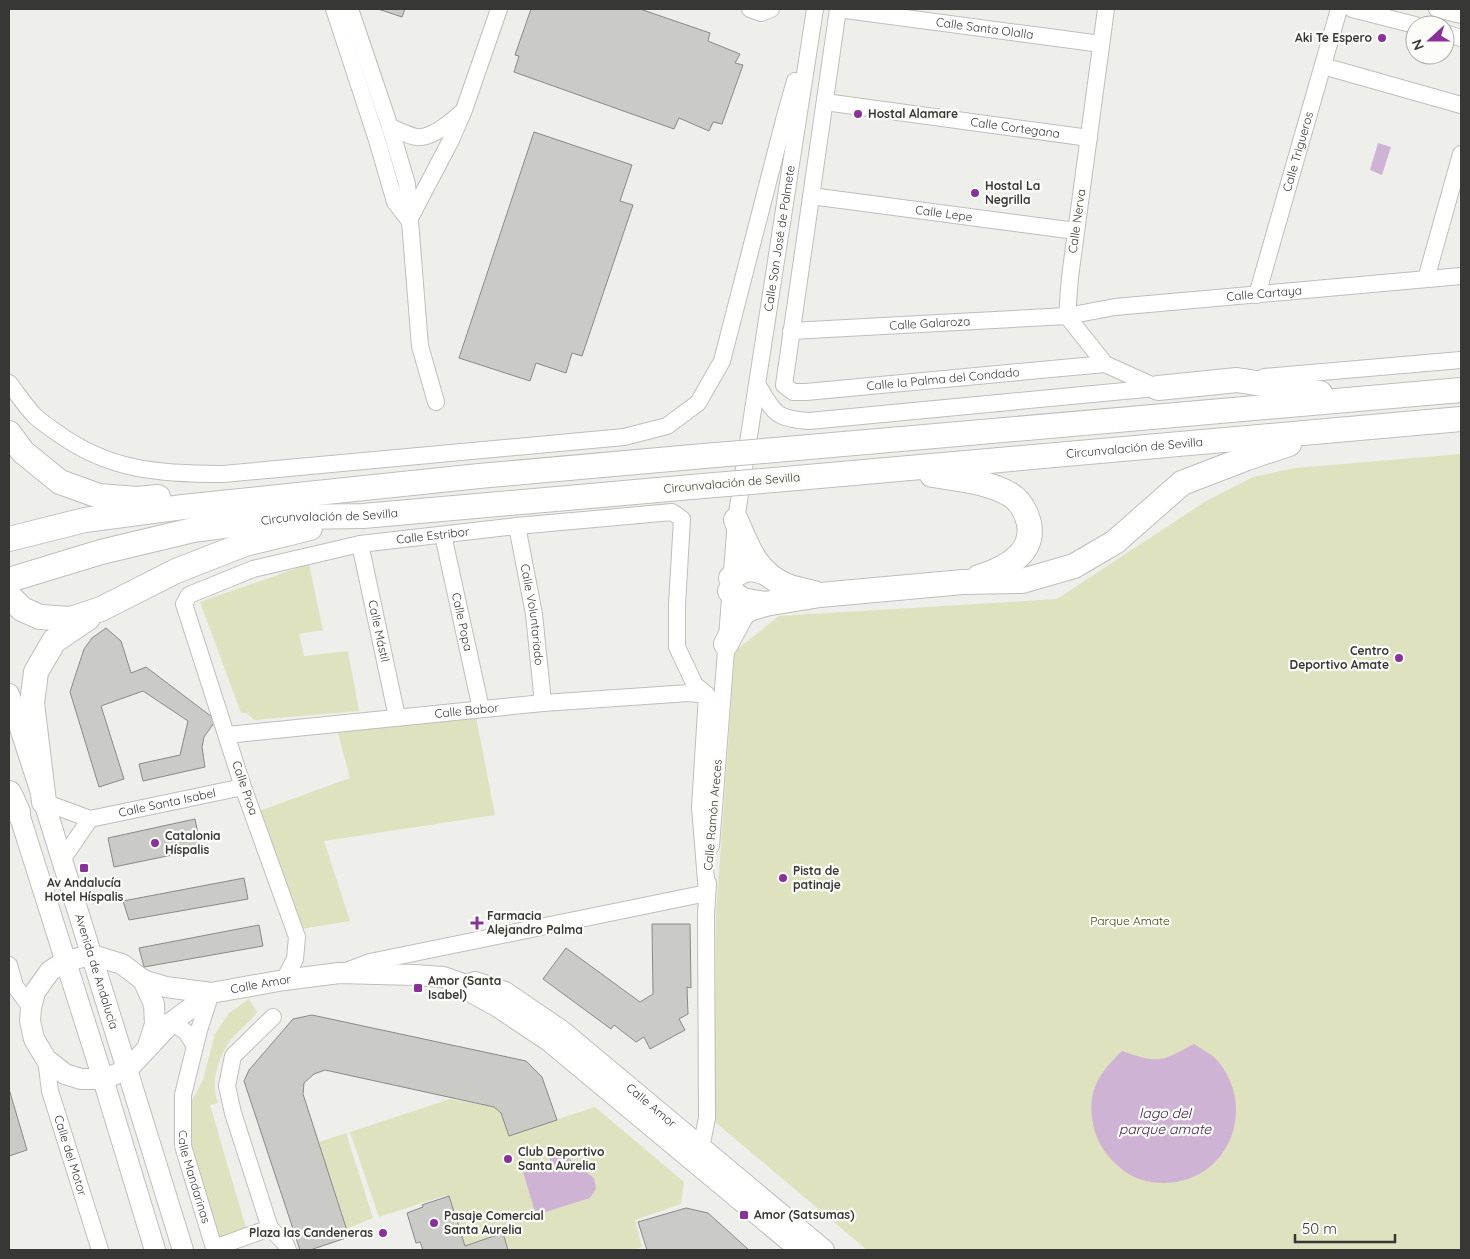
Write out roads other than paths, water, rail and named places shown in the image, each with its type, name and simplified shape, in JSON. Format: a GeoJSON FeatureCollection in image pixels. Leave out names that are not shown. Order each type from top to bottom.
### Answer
{"type":"FeatureCollection","features":[{"type":"Feature","properties":{"kind":"highway"},"geometry":{"type":"LineString","coordinates":[[1158,388],[1237,380],[1363,398]]}},
{"type":"Feature","properties":{"kind":"highway","name":"Circunvalación de Sevilla"},"geometry":{"type":"LineString","coordinates":[[19,536],[85,520],[183,507],[479,476],[1461,390]]}},
{"type":"Feature","properties":{"kind":"highway","name":"Circunvalación de Sevilla"},"geometry":{"type":"LineString","coordinates":[[9,580],[101,552],[193,530],[292,517],[363,516],[1461,419]]}},
{"type":"Feature","properties":{"kind":"highway"},"geometry":{"type":"LineString","coordinates":[[726,644],[742,614],[749,609],[765,604],[820,595],[963,582],[1022,581],[1074,566],[1115,542],[1182,483],[1326,431]]}},
{"type":"Feature","properties":{"kind":"highway"},"geometry":{"type":"LineString","coordinates":[[9,433],[23,452],[60,482],[99,496],[137,499],[479,476]]}},
{"type":"Feature","properties":{"kind":"highway"},"geometry":{"type":"LineString","coordinates":[[890,469],[973,481],[1011,494],[1023,508],[1030,523],[1030,537],[1014,562],[994,572],[963,582]]}},
{"type":"Feature","properties":{"kind":"highway"},"geometry":{"type":"LineString","coordinates":[[44,802],[32,703],[36,672],[54,641],[101,609],[176,571],[245,544],[363,516]]}},
{"type":"Feature","properties":{"kind":"highway"},"geometry":{"type":"LineString","coordinates":[[736,520],[750,553],[763,572]]}},
{"type":"Feature","properties":{"kind":"highway"},"geometry":{"type":"LineString","coordinates":[[765,604],[742,600],[730,584],[742,570],[752,568],[787,586],[820,595]]}},
{"type":"Feature","properties":{"kind":"highway"},"geometry":{"type":"LineString","coordinates":[[9,596],[22,609],[40,617],[72,619],[101,609]]}},
{"type":"Feature","properties":{"kind":"main road","name":"Avenida de Andalucía"},"geometry":{"type":"LineString","coordinates":[[9,694],[92,954],[183,1250]]}},
{"type":"Feature","properties":{"kind":"main road"},"geometry":{"type":"LineString","coordinates":[[9,782],[155,1250]]}},
{"type":"Feature","properties":{"kind":"main road"},"geometry":{"type":"LineString","coordinates":[[127,1070],[103,1079],[81,1079],[65,1074],[46,1059],[34,1039],[30,1021],[35,992],[50,971],[65,961],[92,954],[122,964],[143,980],[154,1004],[155,1024],[148,1046]]}},
{"type":"Feature","properties":{"kind":"main road","name":"Calle Amor"},"geometry":{"type":"LineString","coordinates":[[143,980],[166,988],[211,993],[284,980],[339,973],[443,977],[466,985],[471,992],[498,1007],[549,1041],[824,1250]]}},
{"type":"Feature","properties":{"kind":"main road","name":"Calle Amor"},"geometry":{"type":"LineString","coordinates":[[127,1070],[172,1022],[211,993]]}},
{"type":"Feature","properties":{"kind":"main road","name":"Calle Amor"},"geometry":{"type":"LineString","coordinates":[[696,1154],[800,1250]]}},
{"type":"Feature","properties":{"kind":"street"},"geometry":{"type":"LineString","coordinates":[[334,9],[377,140],[395,202],[409,220]]}},
{"type":"Feature","properties":{"kind":"street"},"geometry":{"type":"LineString","coordinates":[[350,9],[407,184],[420,346],[436,402]]}},
{"type":"Feature","properties":{"kind":"street"},"geometry":{"type":"LineString","coordinates":[[409,220],[452,140],[499,9]]}},
{"type":"Feature","properties":{"kind":"street"},"geometry":{"type":"LineString","coordinates":[[750,9],[761,13],[771,9]]}},
{"type":"Feature","properties":{"kind":"street","name":"Calle Santa Olalla"},"geometry":{"type":"LineString","coordinates":[[838,9],[1101,44]]}},
{"type":"Feature","properties":{"kind":"street","name":"Calle San José de Palmete"},"geometry":{"type":"LineString","coordinates":[[784,385],[838,9]]}},
{"type":"Feature","properties":{"kind":"street","name":"Calle Nerva"},"geometry":{"type":"LineString","coordinates":[[1067,316],[1070,277],[1106,9]]}},
{"type":"Feature","properties":{"kind":"street","name":"Calle Trigueros"},"geometry":{"type":"LineString","coordinates":[[1257,294],[1340,9]]}},
{"type":"Feature","properties":{"kind":"street"},"geometry":{"type":"LineString","coordinates":[[1352,9],[1405,23]]}},
{"type":"Feature","properties":{"kind":"street"},"geometry":{"type":"LineString","coordinates":[[1437,9],[1461,15]]}},
{"type":"Feature","properties":{"kind":"street"},"geometry":{"type":"LineString","coordinates":[[9,383],[34,416],[69,441],[104,459],[141,470],[184,474],[223,474],[624,438],[667,426],[698,403],[722,361],[784,120],[814,16]]}},
{"type":"Feature","properties":{"kind":"street","name":"Calle San José de Palmete"},"geometry":{"type":"LineString","coordinates":[[744,468],[814,16]]}},
{"type":"Feature","properties":{"kind":"street"},"geometry":{"type":"LineString","coordinates":[[1323,66],[1461,105]]}},
{"type":"Feature","properties":{"kind":"street"},"geometry":{"type":"LineString","coordinates":[[796,129],[824,108]]}},
{"type":"Feature","properties":{"kind":"street","name":"Calle Cortegana"},"geometry":{"type":"LineString","coordinates":[[824,108],[1089,138]]}},
{"type":"Feature","properties":{"kind":"street"},"geometry":{"type":"LineString","coordinates":[[390,127],[418,137],[434,133],[464,110]]}},
{"type":"Feature","properties":{"kind":"street"},"geometry":{"type":"LineString","coordinates":[[1426,280],[1461,154]]}},
{"type":"Feature","properties":{"kind":"street","name":"Calle Lepe"},"geometry":{"type":"LineString","coordinates":[[811,196],[1076,231]]}},
{"type":"Feature","properties":{"kind":"street","name":"Calle Cartaya"},"geometry":{"type":"LineString","coordinates":[[1067,316],[1116,307],[1461,276]]}},
{"type":"Feature","properties":{"kind":"street"},"geometry":{"type":"LineString","coordinates":[[1067,316],[1105,364],[1158,388]]}},
{"type":"Feature","properties":{"kind":"street","name":"Calle Galaroza"},"geometry":{"type":"LineString","coordinates":[[791,331],[1067,316]]}},
{"type":"Feature","properties":{"kind":"street"},"geometry":{"type":"LineString","coordinates":[[1237,380],[1461,360]]}},
{"type":"Feature","properties":{"kind":"street","name":"Calle la Palma del Condado"},"geometry":{"type":"LineString","coordinates":[[784,385],[793,392],[806,392],[1105,364]]}},
{"type":"Feature","properties":{"kind":"street"},"geometry":{"type":"LineString","coordinates":[[757,384],[774,412],[789,420],[809,421],[1158,388]]}},
{"type":"Feature","properties":{"kind":"street","name":"Calle Ramón Areces"},"geometry":{"type":"LineString","coordinates":[[696,1154],[707,1118],[707,893],[730,584],[736,520],[744,468]]}},
{"type":"Feature","properties":{"kind":"street","name":"Calle Estribor"},"geometry":{"type":"LineString","coordinates":[[189,595],[253,569],[360,544],[517,526],[672,512],[682,520],[677,605],[677,647],[695,685],[707,694]]}},
{"type":"Feature","properties":{"kind":"street","name":"Calle Voluntariado"},"geometry":{"type":"LineString","coordinates":[[517,526],[534,614],[543,703]]}},
{"type":"Feature","properties":{"kind":"street","name":"Calle Popa"},"geometry":{"type":"LineString","coordinates":[[442,535],[481,709]]}},
{"type":"Feature","properties":{"kind":"street","name":"Calle Mástil"},"geometry":{"type":"LineString","coordinates":[[360,544],[397,717]]}},
{"type":"Feature","properties":{"kind":"street","name":"Calle Proa"},"geometry":{"type":"LineString","coordinates":[[189,595],[184,604],[244,786],[297,937],[296,959],[284,980]]}},
{"type":"Feature","properties":{"kind":"street","name":"Calle Babor"},"geometry":{"type":"LineString","coordinates":[[227,735],[543,703],[689,693],[707,694]]}},
{"type":"Feature","properties":{"kind":"street"},"geometry":{"type":"LineString","coordinates":[[707,694],[700,807],[707,893]]}},
{"type":"Feature","properties":{"kind":"street","name":"Calle Santa Isabel"},"geometry":{"type":"LineString","coordinates":[[90,819],[244,786]]}},
{"type":"Feature","properties":{"kind":"street"},"geometry":{"type":"LineString","coordinates":[[44,802],[90,819],[62,860]]}},
{"type":"Feature","properties":{"kind":"street","name":"Calle Amor"},"geometry":{"type":"LineString","coordinates":[[339,973],[370,962],[707,893]]}},
{"type":"Feature","properties":{"kind":"street","name":"Calle Amor"},"geometry":{"type":"LineString","coordinates":[[443,977],[431,969],[431,960],[450,946]]}},
{"type":"Feature","properties":{"kind":"street"},"geometry":{"type":"LineString","coordinates":[[9,965],[15,986],[31,1008]]}},
{"type":"Feature","properties":{"kind":"street"},"geometry":{"type":"LineString","coordinates":[[195,1046],[198,1030],[211,993]]}},
{"type":"Feature","properties":{"kind":"street"},"geometry":{"type":"LineString","coordinates":[[273,1017],[233,1056],[227,1086],[233,1113],[270,1228],[285,1243],[288,1250]]}},
{"type":"Feature","properties":{"kind":"street"},"geometry":{"type":"LineString","coordinates":[[172,1022],[186,1032],[195,1046]]}},
{"type":"Feature","properties":{"kind":"street","name":"Calle Mandarinas"},"geometry":{"type":"LineString","coordinates":[[195,1046],[183,1095],[183,1146],[214,1248],[270,1228]]}},
{"type":"Feature","properties":{"kind":"street","name":"Calle del Motor"},"geometry":{"type":"LineString","coordinates":[[46,1059],[50,1091],[100,1250]]}},
{"type":"Feature","properties":{"kind":"water"},"geometry":{"type":"Polygon","coordinates":[[[1378,143],[1391,147],[1382,175],[1370,170],[1378,143]]]}},
{"type":"Feature","properties":{"kind":"water","name":"lago del parque amate"},"geometry":{"type":"Polygon","coordinates":[[[1194,1044],[1216,1059],[1229,1078],[1235,1099],[1236,1119],[1230,1139],[1220,1156],[1205,1170],[1186,1180],[1158,1183],[1142,1180],[1124,1171],[1115,1163],[1103,1149],[1097,1138],[1091,1107],[1095,1087],[1105,1069],[1122,1051],[1144,1058],[1159,1059],[1174,1055],[1194,1044]]]}},
{"type":"Feature","properties":{"kind":"water"},"geometry":{"type":"Polygon","coordinates":[[[561,1152],[594,1178],[596,1189],[590,1198],[536,1215],[523,1172],[551,1164],[549,1156],[561,1152]]]}},
{"type":"Feature","properties":{"kind":"place","name":"Aki Te Espero"},"geometry":{"type":"Point","coordinates":[1382,38]}},
{"type":"Feature","properties":{"kind":"place","name":"Hostal Alamare"},"geometry":{"type":"Point","coordinates":[858,114]}},
{"type":"Feature","properties":{"kind":"place","name":"Hostal La Negrilla"},"geometry":{"type":"Point","coordinates":[975,193]}},
{"type":"Feature","properties":{"kind":"place","name":"Centro Deportivo Amate"},"geometry":{"type":"Point","coordinates":[1399,658]}},
{"type":"Feature","properties":{"kind":"place","name":"Catalonia Híspalis"},"geometry":{"type":"Point","coordinates":[155,843]}},
{"type":"Feature","properties":{"kind":"place","name":"Av Andalucía Hotel Híspalis"},"geometry":{"type":"Point","coordinates":[84,868]}},
{"type":"Feature","properties":{"kind":"place","name":"Pista de patinaje"},"geometry":{"type":"Point","coordinates":[783,878]}},
{"type":"Feature","properties":{"kind":"place","name":"Farmacia Alejandro Palma"},"geometry":{"type":"Point","coordinates":[477,923]}},
{"type":"Feature","properties":{"kind":"place","name":"Amor (Santa Isabel)"},"geometry":{"type":"Point","coordinates":[418,988]}},
{"type":"Feature","properties":{"kind":"place","name":"Club Deportivo Santa Aurelia"},"geometry":{"type":"Point","coordinates":[508,1159]}},
{"type":"Feature","properties":{"kind":"place","name":"Amor (Satsumas)"},"geometry":{"type":"Point","coordinates":[744,1215]}},
{"type":"Feature","properties":{"kind":"place","name":"Pasaje Comercial Santa Aurelia"},"geometry":{"type":"Point","coordinates":[434,1223]}},
{"type":"Feature","properties":{"kind":"place","name":"Plaza las Candeneras"},"geometry":{"type":"Point","coordinates":[383,1233]}},
{"type":"Feature","properties":{"kind":"park label","name":"Parque Amate"},"geometry":{"type":"Point","coordinates":[1130,921]}}]}
